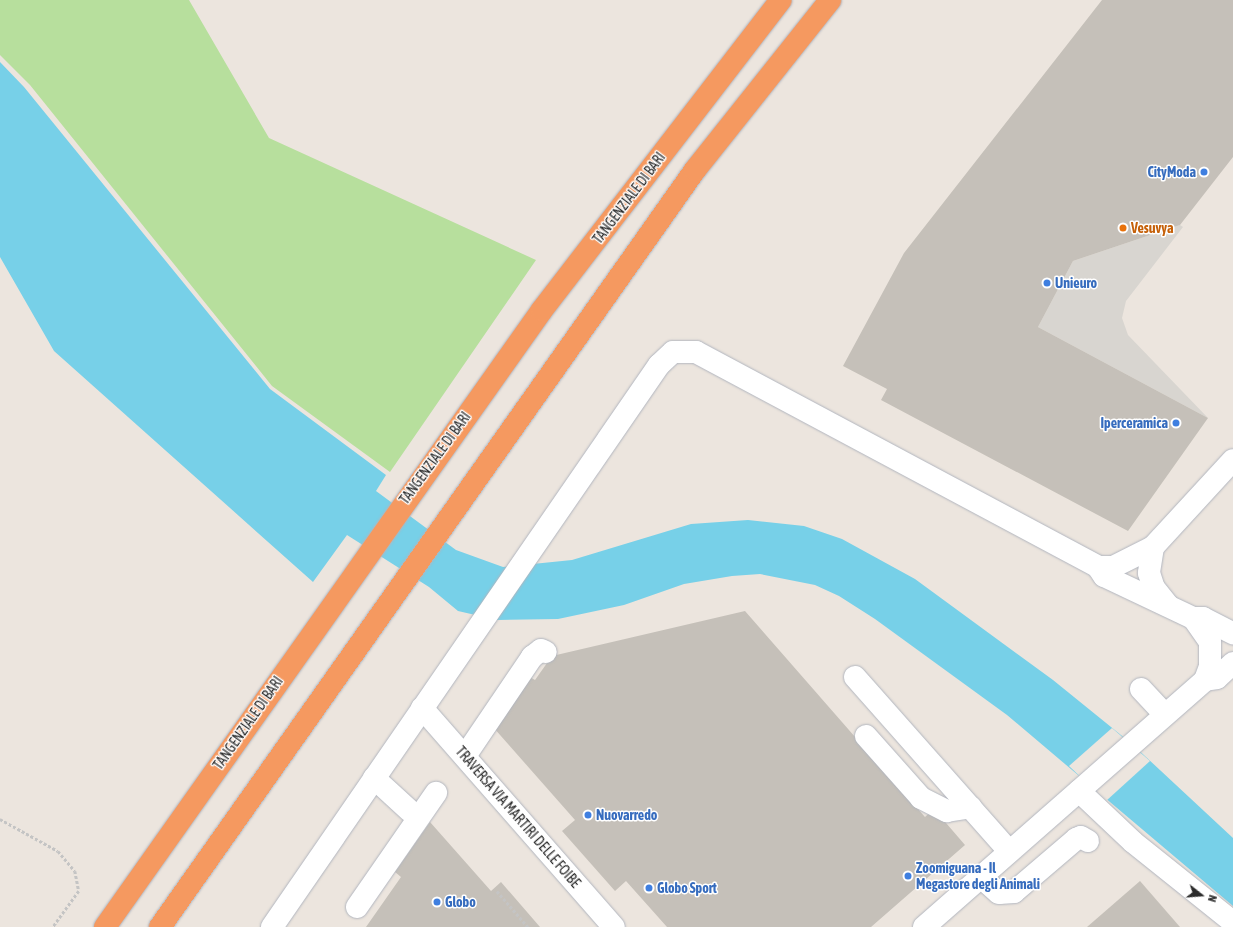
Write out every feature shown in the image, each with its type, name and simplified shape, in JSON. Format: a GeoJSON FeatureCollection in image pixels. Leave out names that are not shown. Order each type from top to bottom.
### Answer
{"type":"FeatureCollection","features":[{"type":"Feature","properties":{"kind":"highway","name":"TANGENZIALE DI BARI"},"geometry":{"type":"LineString","coordinates":[[105,927],[363,559],[542,310],[781,0]]}},
{"type":"Feature","properties":{"kind":"highway"},"geometry":{"type":"LineString","coordinates":[[164,923],[695,170],[830,0]]}},
{"type":"Feature","properties":{"kind":"street"},"geometry":{"type":"LineString","coordinates":[[272,927],[660,365],[674,352],[687,350],[1098,567],[1104,576],[1153,602],[1168,605],[1193,618],[1210,642],[1210,666],[1205,680],[924,927]]}},
{"type":"Feature","properties":{"kind":"street"},"geometry":{"type":"LineString","coordinates":[[1098,567],[1119,565],[1152,546],[1233,460]]}},
{"type":"Feature","properties":{"kind":"street"},"geometry":{"type":"LineString","coordinates":[[1152,546],[1149,574],[1154,588],[1168,605]]}},
{"type":"Feature","properties":{"kind":"street"},"geometry":{"type":"LineString","coordinates":[[1193,618],[1203,618],[1233,632]]}},
{"type":"Feature","properties":{"kind":"street"},"geometry":{"type":"LineString","coordinates":[[465,756],[532,657],[542,650],[546,652]]}},
{"type":"Feature","properties":{"kind":"street"},"geometry":{"type":"LineString","coordinates":[[1205,680],[1217,678],[1233,663]]}},
{"type":"Feature","properties":{"kind":"street"},"geometry":{"type":"LineString","coordinates":[[855,677],[1009,851]]}},
{"type":"Feature","properties":{"kind":"street"},"geometry":{"type":"LineString","coordinates":[[1141,689],[1165,716]]}},
{"type":"Feature","properties":{"kind":"street","name":"TRAVERSA VIA MARTIRI DELLE FOIBE"},"geometry":{"type":"LineString","coordinates":[[422,708],[614,927]]}},
{"type":"Feature","properties":{"kind":"street"},"geometry":{"type":"LineString","coordinates":[[866,736],[921,798],[947,811],[971,807]]}},
{"type":"Feature","properties":{"kind":"street"},"geometry":{"type":"LineString","coordinates":[[374,778],[410,811]]}},
{"type":"Feature","properties":{"kind":"street"},"geometry":{"type":"LineString","coordinates":[[1083,787],[1133,842],[1233,922]]}},
{"type":"Feature","properties":{"kind":"street"},"geometry":{"type":"LineString","coordinates":[[357,907],[436,793]]}},
{"type":"Feature","properties":{"kind":"street"},"geometry":{"type":"LineString","coordinates":[[981,877],[999,893],[1014,892],[1076,839],[1081,837],[1088,841]]}},
{"type":"Feature","properties":{"kind":"path"},"geometry":{"type":"LineString","coordinates":[[0,819],[58,852],[74,871],[79,891],[53,927]]}},
{"type":"Feature","properties":{"kind":"path"},"geometry":{"type":"LineString","coordinates":[[497,891],[528,927]]}},
{"type":"Feature","properties":{"kind":"green space"},"geometry":{"type":"Polygon","coordinates":[[[0,0],[189,0],[269,138],[536,260],[390,472],[272,386],[30,85],[0,55],[0,0]]]}},
{"type":"Feature","properties":{"kind":"shaded area"},"geometry":{"type":"Polygon","coordinates":[[[1180,225],[1183,227],[1126,301],[1122,318],[1128,335],[1208,418],[1038,327],[1073,261],[1180,225]]]}},
{"type":"Feature","properties":{"kind":"water"},"geometry":{"type":"Polygon","coordinates":[[[0,62],[24,87],[270,389],[386,475],[376,491],[456,550],[503,567],[572,560],[691,524],[748,520],[804,526],[842,539],[915,579],[1053,680],[1132,744],[1233,838],[1233,906],[1007,715],[875,619],[839,596],[815,585],[760,574],[732,576],[684,584],[624,605],[558,619],[497,620],[458,611],[429,587],[347,535],[313,582],[54,351],[0,257],[0,62]]]}},
{"type":"Feature","properties":{"kind":"pier"},"geometry":{"type":"Polygon","coordinates":[[[1112,728],[1150,761],[1106,801],[1069,766],[1112,728]]]}},
{"type":"Feature","properties":{"kind":"building"},"geometry":{"type":"Polygon","coordinates":[[[1102,0],[1233,0],[1233,157],[1180,225],[1073,261],[1038,327],[1208,418],[1128,531],[881,400],[887,389],[843,366],[904,253],[1102,0]]]}},
{"type":"Feature","properties":{"kind":"building"},"geometry":{"type":"Polygon","coordinates":[[[745,611],[925,817],[934,809],[965,845],[871,927],[667,927],[626,881],[615,891],[562,831],[575,820],[493,727],[528,676],[535,680],[552,656],[745,611]]]}},
{"type":"Feature","properties":{"kind":"building","name":"Globo"},"geometry":{"type":"Polygon","coordinates":[[[430,822],[491,891],[501,882],[540,927],[366,927],[401,877],[395,872],[430,822]]]}},
{"type":"Feature","properties":{"kind":"building"},"geometry":{"type":"Polygon","coordinates":[[[1140,881],[1180,927],[1087,927],[1140,881]]]}},
{"type":"Feature","properties":{"kind":"place","name":"CityModa"},"geometry":{"type":"Point","coordinates":[1204,172]}},
{"type":"Feature","properties":{"kind":"place","name":"Vesuvya"},"geometry":{"type":"Point","coordinates":[1123,228]}},
{"type":"Feature","properties":{"kind":"place","name":"Unieuro"},"geometry":{"type":"Point","coordinates":[1047,283]}},
{"type":"Feature","properties":{"kind":"place","name":"Iperceramica"},"geometry":{"type":"Point","coordinates":[1176,423]}},
{"type":"Feature","properties":{"kind":"place","name":"Nuovarredo"},"geometry":{"type":"Point","coordinates":[588,815]}},
{"type":"Feature","properties":{"kind":"place","name":"Zoomiguana - Il Megastore degli Animali"},"geometry":{"type":"Point","coordinates":[908,876]}},
{"type":"Feature","properties":{"kind":"place","name":"Globo Sport"},"geometry":{"type":"Point","coordinates":[649,888]}},
{"type":"Feature","properties":{"kind":"place","name":"Globo"},"geometry":{"type":"Point","coordinates":[437,902]}}]}
